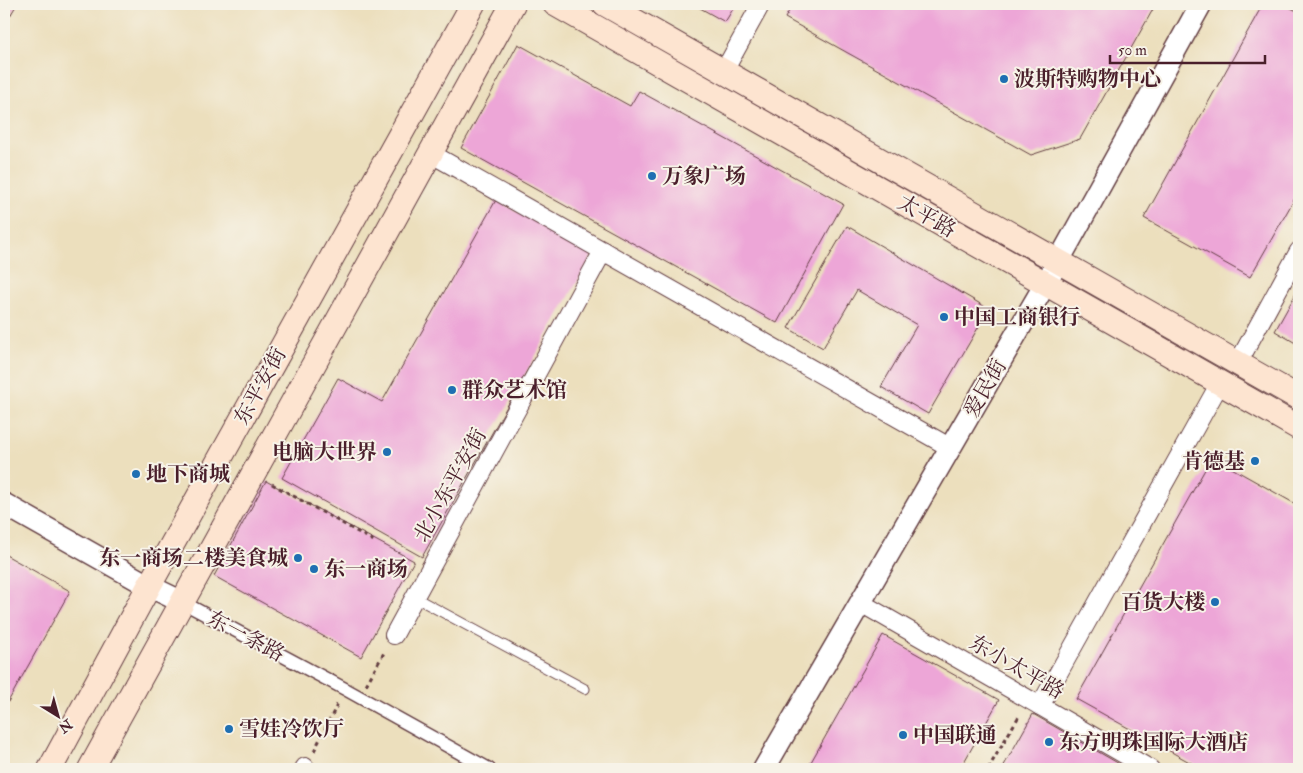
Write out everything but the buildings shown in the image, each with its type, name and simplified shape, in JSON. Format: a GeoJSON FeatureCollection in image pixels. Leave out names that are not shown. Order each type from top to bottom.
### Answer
{"type":"FeatureCollection","features":[{"type":"Feature","properties":{"kind":"main road","name":"东平安街"},"geometry":{"type":"LineString","coordinates":[[50,769],[149,586],[473,4]]}},
{"type":"Feature","properties":{"kind":"main road","name":"东平安街"},"geometry":{"type":"LineString","coordinates":[[90,769],[513,4]]}},
{"type":"Feature","properties":{"kind":"main road","name":"太平路"},"geometry":{"type":"LineString","coordinates":[[555,4],[1299,428]]}},
{"type":"Feature","properties":{"kind":"main road","name":"太平路"},"geometry":{"type":"LineString","coordinates":[[605,4],[1299,398]]}},
{"type":"Feature","properties":{"kind":"street"},"geometry":{"type":"LineString","coordinates":[[724,71],[761,4]]}},
{"type":"Feature","properties":{"kind":"street","name":"爱民街"},"geometry":{"type":"LineString","coordinates":[[764,769],[1058,262],[1201,4]]}},
{"type":"Feature","properties":{"kind":"street"},"geometry":{"type":"LineString","coordinates":[[430,153],[951,448]]}},
{"type":"Feature","properties":{"kind":"street","name":"北小东平安街"},"geometry":{"type":"LineString","coordinates":[[394,635],[603,251]]}},
{"type":"Feature","properties":{"kind":"street"},"geometry":{"type":"LineString","coordinates":[[1238,363],[1299,251]]}},
{"type":"Feature","properties":{"kind":"street"},"geometry":{"type":"LineString","coordinates":[[1034,703],[1220,384]]}},
{"type":"Feature","properties":{"kind":"street","name":"东一条路"},"geometry":{"type":"LineString","coordinates":[[4,504],[149,586],[346,689],[489,769]]}},
{"type":"Feature","properties":{"kind":"street","name":"东小太平路"},"geometry":{"type":"LineString","coordinates":[[861,604],[1150,769]]}},
{"type":"Feature","properties":{"kind":"lane"},"geometry":{"type":"LineString","coordinates":[[414,597],[585,689]]}},
{"type":"Feature","properties":{"kind":"path"},"geometry":{"type":"LineString","coordinates":[[253,474],[374,541]]}},
{"type":"Feature","properties":{"kind":"path"},"geometry":{"type":"LineString","coordinates":[[360,697],[394,635]]}},
{"type":"Feature","properties":{"kind":"path"},"geometry":{"type":"LineString","coordinates":[[305,768],[346,689]]}},
{"type":"Feature","properties":{"kind":"path"},"geometry":{"type":"LineString","coordinates":[[988,769],[1034,703]]}},
{"type":"Feature","properties":{"kind":"place","name":"波斯特购物中心"},"geometry":{"type":"Point","coordinates":[1004,79]}},
{"type":"Feature","properties":{"kind":"place","name":"万象广场"},"geometry":{"type":"Point","coordinates":[652,176]}},
{"type":"Feature","properties":{"kind":"place","name":"中国工商银行"},"geometry":{"type":"Point","coordinates":[944,317]}},
{"type":"Feature","properties":{"kind":"place","name":"群众艺术馆"},"geometry":{"type":"Point","coordinates":[452,390]}},
{"type":"Feature","properties":{"kind":"place","name":"电脑大世界"},"geometry":{"type":"Point","coordinates":[387,452]}},
{"type":"Feature","properties":{"kind":"place","name":"肯德基"},"geometry":{"type":"Point","coordinates":[1255,461]}},
{"type":"Feature","properties":{"kind":"place","name":"地下商城"},"geometry":{"type":"Point","coordinates":[136,474]}},
{"type":"Feature","properties":{"kind":"place","name":"东一商场二楼美食城"},"geometry":{"type":"Point","coordinates":[298,558]}},
{"type":"Feature","properties":{"kind":"place","name":"东一商场"},"geometry":{"type":"Point","coordinates":[314,569]}},
{"type":"Feature","properties":{"kind":"place","name":"百货大楼"},"geometry":{"type":"Point","coordinates":[1215,602]}},
{"type":"Feature","properties":{"kind":"place","name":"雪娃冷饮厅"},"geometry":{"type":"Point","coordinates":[229,729]}},
{"type":"Feature","properties":{"kind":"place","name":"中国联通"},"geometry":{"type":"Point","coordinates":[903,735]}},
{"type":"Feature","properties":{"kind":"place","name":"东方明珠国际大酒店"},"geometry":{"type":"Point","coordinates":[1049,742]}}]}
